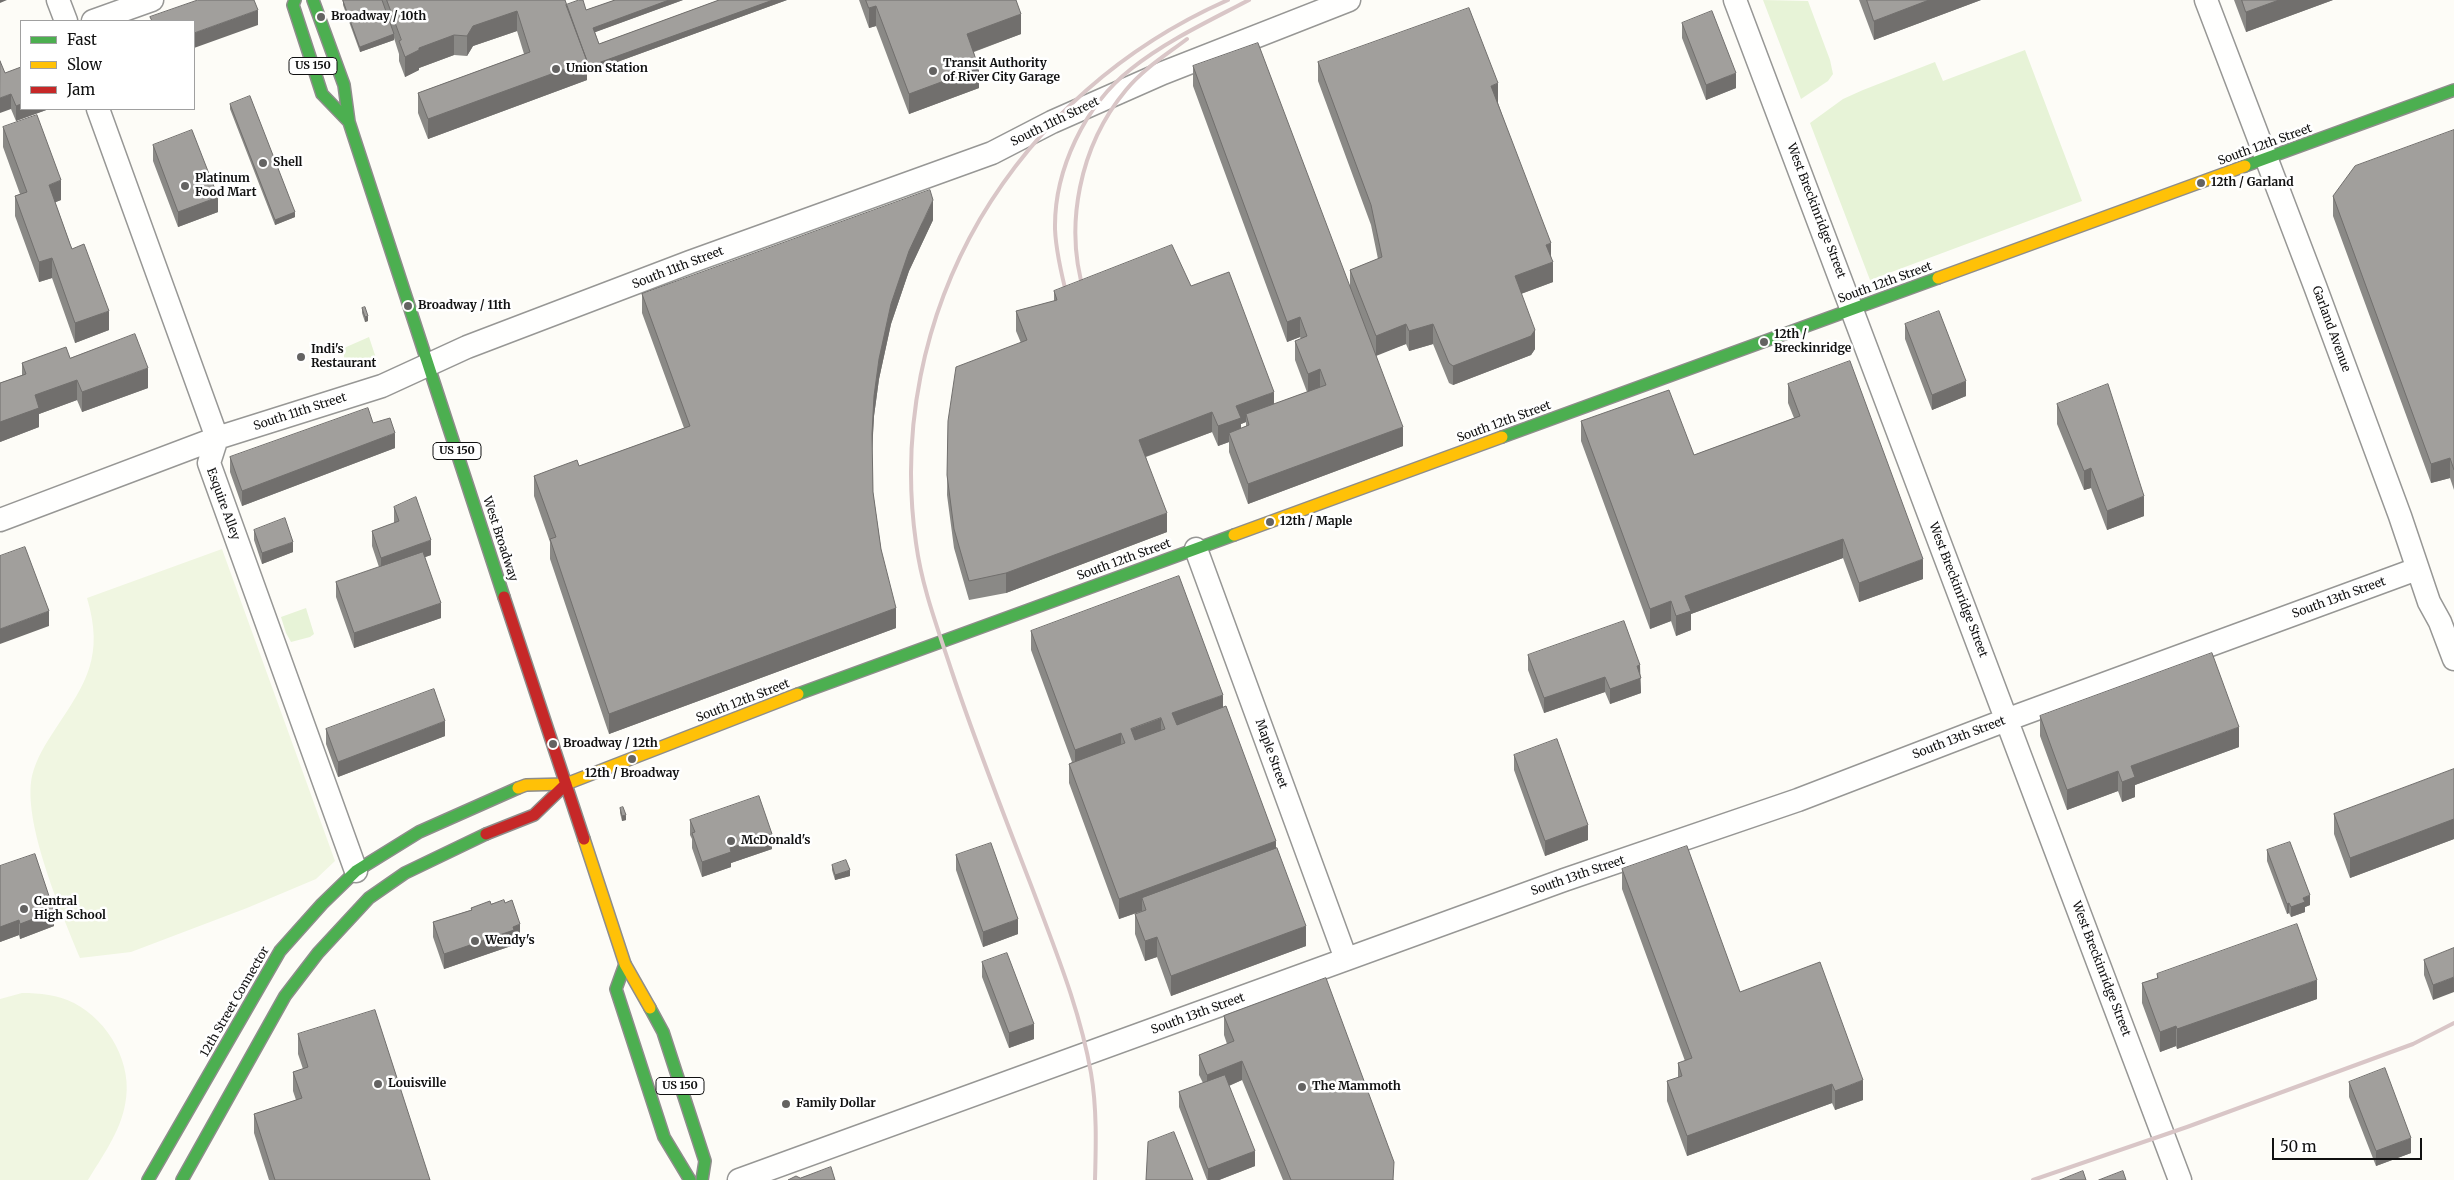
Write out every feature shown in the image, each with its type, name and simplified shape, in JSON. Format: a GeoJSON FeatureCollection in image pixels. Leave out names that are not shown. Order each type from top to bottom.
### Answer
{"type":"FeatureCollection","features":[{"type":"Feature","properties":{"kind":"street"},"geometry":{"type":"LineString","coordinates":[[58,0],[66,20]]}},
{"type":"Feature","properties":{"kind":"street"},"geometry":{"type":"LineString","coordinates":[[96,20],[152,0]]}},
{"type":"Feature","properties":{"kind":"street","name":"West Broadway"},"geometry":{"type":"LineString","coordinates":[[295,0],[293,4],[322,94],[349,122]]}},
{"type":"Feature","properties":{"kind":"street","name":"West Broadway"},"geometry":{"type":"LineString","coordinates":[[313,0],[321,17],[344,85],[349,122],[408,306],[625,964],[663,1032],[705,1161],[702,1180]]}},
{"type":"Feature","properties":{"kind":"street","name":"South 11th Street"},"geometry":{"type":"LineString","coordinates":[[0,520],[217,438],[382,386],[467,348],[690,262],[992,153],[1052,122],[1163,73],[1349,0]]}},
{"type":"Feature","properties":{"kind":"street","name":"West Breckinridge Street"},"geometry":{"type":"LineString","coordinates":[[1736,0],[2180,1180]]}},
{"type":"Feature","properties":{"kind":"street","name":"Garland Avenue"},"geometry":{"type":"LineString","coordinates":[[2206,0],[2400,516],[2417,569],[2454,659]]}},
{"type":"Feature","properties":{"kind":"street","name":"South 12th Street"},"geometry":{"type":"LineString","coordinates":[[566,784],[817,687],[2454,90]]}},
{"type":"Feature","properties":{"kind":"street"},"geometry":{"type":"LineString","coordinates":[[98,110],[217,438]]}},
{"type":"Feature","properties":{"kind":"street","name":"Esquire Alley"},"geometry":{"type":"LineString","coordinates":[[217,438],[208,463],[356,871]]}},
{"type":"Feature","properties":{"kind":"street","name":"Maple Street"},"geometry":{"type":"LineString","coordinates":[[1196,549],[1346,959]]}},
{"type":"Feature","properties":{"kind":"street","name":"South 13th Street"},"geometry":{"type":"LineString","coordinates":[[739,1180],[1564,880],[1798,800],[2006,720],[2417,569]]}},
{"type":"Feature","properties":{"kind":"street"},"geometry":{"type":"LineString","coordinates":[[182,1180],[285,996],[318,952],[369,898],[405,873],[435,857],[466,842],[534,815],[566,784]]}},
{"type":"Feature","properties":{"kind":"street","name":"12th Street Connector"},"geometry":{"type":"LineString","coordinates":[[148,1180],[280,951],[322,904],[356,871],[420,832],[483,802],[526,785],[566,784]]}},
{"type":"Feature","properties":{"kind":"street","name":"US 150"},"geometry":{"type":"LineString","coordinates":[[625,964],[616,989],[664,1137],[690,1180]]}},
{"type":"Feature","properties":{"kind":"green space"},"geometry":{"type":"Polygon","coordinates":[[[1763,0],[1808,1],[1830,60],[1833,74],[1828,81],[1801,99],[1763,0]]]}},
{"type":"Feature","properties":{"kind":"green space"},"geometry":{"type":"Polygon","coordinates":[[[2025,50],[2082,201],[1870,280],[1810,123],[1843,99],[1935,62],[1943,81],[2025,50]]]}},
{"type":"Feature","properties":{"kind":"green space"},"geometry":{"type":"Polygon","coordinates":[[[369,337],[376,358],[347,369],[344,363],[344,348],[369,337]]]}},
{"type":"Feature","properties":{"kind":"green space"},"geometry":{"type":"Polygon","coordinates":[[[222,549],[335,861],[316,879],[247,908],[131,952],[80,958],[54,893],[38,842],[30,795],[32,776],[39,757],[84,682],[90,667],[94,636],[87,598],[222,549]]]}},
{"type":"Feature","properties":{"kind":"green space"},"geometry":{"type":"Polygon","coordinates":[[[306,608],[314,634],[310,637],[291,642],[281,617],[306,608]]]}},
{"type":"Feature","properties":{"kind":"green space"},"geometry":{"type":"Polygon","coordinates":[[[22,993],[55,996],[74,1003],[87,1011],[108,1033],[122,1060],[127,1090],[123,1115],[110,1144],[88,1180],[0,1180],[0,999],[22,993]]]}},
{"type":"Feature","properties":{"kind":"building"},"geometry":{"type":"Polygon","coordinates":[[[198,0],[254,0],[258,10],[195,33],[195,20],[152,20],[150,17],[198,0]]]}},
{"type":"Feature","properties":{"kind":"building"},"geometry":{"type":"Polygon","coordinates":[[[343,0],[382,0],[394,34],[360,47],[343,0]]]}},
{"type":"Feature","properties":{"kind":"building"},"geometry":{"type":"Polygon","coordinates":[[[387,0],[565,0],[587,61],[428,119],[418,93],[530,52],[517,11],[473,26],[467,36],[454,35],[419,48],[419,50],[405,57],[387,0]]]}},
{"type":"Feature","properties":{"kind":"building"},"geometry":{"type":"Polygon","coordinates":[[[583,0],[586,10],[615,0],[669,0],[593,28],[599,44],[719,0],[773,0],[587,67],[587,61],[566,5],[583,0]]]}},
{"type":"Feature","properties":{"kind":"building","name":"Transit Authority of River City Garage"},"geometry":{"type":"Polygon","coordinates":[[[866,0],[1016,0],[1021,14],[967,34],[979,68],[909,94],[876,6],[869,8],[866,0]]]}},
{"type":"Feature","properties":{"kind":"building"},"geometry":{"type":"Polygon","coordinates":[[[1867,0],[1929,0],[1874,21],[1867,0]]]}},
{"type":"Feature","properties":{"kind":"building"},"geometry":{"type":"Polygon","coordinates":[[[2242,0],[2279,0],[2246,12],[2242,0]]]}},
{"type":"Feature","properties":{"kind":"building"},"geometry":{"type":"Polygon","coordinates":[[[1469,8],[1498,83],[1491,86],[1551,243],[1546,245],[1553,262],[1515,276],[1535,330],[1531,336],[1453,366],[1449,363],[1433,324],[1409,331],[1406,324],[1376,336],[1350,270],[1382,257],[1371,205],[1318,62],[1469,8]]]}},
{"type":"Feature","properties":{"kind":"building"},"geometry":{"type":"Polygon","coordinates":[[[1712,11],[1736,73],[1706,85],[1682,23],[1712,11]]]}},
{"type":"Feature","properties":{"kind":"building"},"geometry":{"type":"Polygon","coordinates":[[[1258,43],[1403,427],[1248,484],[1229,433],[1249,425],[1246,414],[1326,385],[1320,369],[1308,374],[1295,341],[1307,336],[1300,317],[1287,322],[1193,66],[1258,43]]]}},
{"type":"Feature","properties":{"kind":"building"},"geometry":{"type":"Polygon","coordinates":[[[0,61],[5,73],[20,67],[20,104],[16,106],[11,94],[0,98],[0,61]]]}},
{"type":"Feature","properties":{"kind":"building","name":"Shell"},"geometry":{"type":"Polygon","coordinates":[[[250,96],[295,212],[275,220],[230,104],[250,96]]]}},
{"type":"Feature","properties":{"kind":"building"},"geometry":{"type":"Polygon","coordinates":[[[37,115],[61,180],[49,185],[70,244],[72,249],[84,244],[109,311],[75,323],[52,258],[39,262],[15,196],[27,192],[3,127],[37,115]]]}},
{"type":"Feature","properties":{"kind":"building","name":"Platinum Food Mart"},"geometry":{"type":"Polygon","coordinates":[[[192,130],[218,197],[178,212],[153,145],[192,130]]]}},
{"type":"Feature","properties":{"kind":"building"},"geometry":{"type":"Polygon","coordinates":[[[2454,130],[2454,470],[2450,458],[2431,464],[2333,196],[2355,166],[2454,130]]]}},
{"type":"Feature","properties":{"kind":"building"},"geometry":{"type":"Polygon","coordinates":[[[930,190],[933,200],[909,251],[891,304],[879,359],[874,396],[872,434],[873,492],[881,549],[896,608],[609,714],[550,539],[556,537],[534,476],[577,460],[579,466],[690,426],[642,294],[930,190]]]}},
{"type":"Feature","properties":{"kind":"building"},"geometry":{"type":"Polygon","coordinates":[[[1172,245],[1191,286],[1229,272],[1274,392],[1236,406],[1241,418],[1218,426],[1212,412],[1139,440],[1167,513],[1006,573],[969,581],[954,529],[947,475],[948,421],[956,367],[1027,340],[1016,311],[1057,300],[1054,291],[1172,245]]]}},
{"type":"Feature","properties":{"kind":"building"},"geometry":{"type":"Polygon","coordinates":[[[365,307],[368,316],[365,317],[362,308],[365,307]]]}},
{"type":"Feature","properties":{"kind":"building"},"geometry":{"type":"Polygon","coordinates":[[[1939,311],[1966,381],[1932,395],[1905,324],[1939,311]]]}},
{"type":"Feature","properties":{"kind":"building"},"geometry":{"type":"Polygon","coordinates":[[[135,334],[148,368],[82,392],[77,380],[35,395],[39,408],[0,422],[0,383],[26,374],[22,363],[66,347],[70,358],[135,334]]]}},
{"type":"Feature","properties":{"kind":"building"},"geometry":{"type":"Polygon","coordinates":[[[1850,361],[1923,559],[1859,583],[1843,539],[1685,596],[1691,611],[1676,616],[1671,601],[1650,609],[1581,421],[1669,390],[1694,455],[1800,416],[1788,384],[1850,361]]]}},
{"type":"Feature","properties":{"kind":"building"},"geometry":{"type":"Polygon","coordinates":[[[2108,384],[2144,496],[2107,511],[2091,468],[2084,471],[2057,404],[2108,384]]]}},
{"type":"Feature","properties":{"kind":"building"},"geometry":{"type":"Polygon","coordinates":[[[368,408],[373,423],[390,418],[395,433],[242,491],[230,457],[368,408]]]}},
{"type":"Feature","properties":{"kind":"building"},"geometry":{"type":"Polygon","coordinates":[[[416,497],[431,540],[381,558],[372,531],[399,521],[394,507],[416,497]]]}},
{"type":"Feature","properties":{"kind":"building"},"geometry":{"type":"Polygon","coordinates":[[[285,518],[293,542],[262,553],[254,530],[285,518]]]}},
{"type":"Feature","properties":{"kind":"building"},"geometry":{"type":"Polygon","coordinates":[[[25,547],[49,611],[0,629],[0,556],[25,547]]]}},
{"type":"Feature","properties":{"kind":"building"},"geometry":{"type":"Polygon","coordinates":[[[423,552],[441,603],[354,633],[336,582],[423,552]]]}},
{"type":"Feature","properties":{"kind":"building"},"geometry":{"type":"Polygon","coordinates":[[[1179,576],[1223,695],[1172,713],[1177,725],[1226,706],[1276,841],[1119,899],[1069,764],[1125,743],[1121,733],[1075,750],[1031,631],[1179,576]],[[1161,718],[1131,729],[1135,740],[1165,729],[1161,718]]]}},
{"type":"Feature","properties":{"kind":"building"},"geometry":{"type":"Polygon","coordinates":[[[1624,621],[1640,665],[1637,666],[1641,678],[1610,689],[1605,677],[1544,698],[1528,655],[1624,621]]]}},
{"type":"Feature","properties":{"kind":"building"},"geometry":{"type":"Polygon","coordinates":[[[2212,653],[2239,727],[2131,766],[2135,777],[2122,782],[2118,771],[2067,790],[2040,716],[2212,653]]]}},
{"type":"Feature","properties":{"kind":"building"},"geometry":{"type":"Polygon","coordinates":[[[434,689],[445,721],[338,762],[326,729],[434,689]]]}},
{"type":"Feature","properties":{"kind":"building"},"geometry":{"type":"Polygon","coordinates":[[[1557,739],[1588,825],[1545,841],[1514,755],[1557,739]]]}},
{"type":"Feature","properties":{"kind":"building"},"geometry":{"type":"Polygon","coordinates":[[[2454,769],[2454,819],[2350,858],[2334,814],[2454,769]]]}},
{"type":"Feature","properties":{"kind":"building","name":"McDonald's"},"geometry":{"type":"Polygon","coordinates":[[[759,796],[772,834],[730,848],[731,852],[702,862],[692,833],[695,832],[690,820],[759,796]]]}},
{"type":"Feature","properties":{"kind":"building"},"geometry":{"type":"Polygon","coordinates":[[[623,807],[626,815],[622,816],[620,808],[623,807]]]}},
{"type":"Feature","properties":{"kind":"building"},"geometry":{"type":"Polygon","coordinates":[[[2290,842],[2310,895],[2303,898],[2305,902],[2291,907],[2289,903],[2287,904],[2267,850],[2290,842]]]}},
{"type":"Feature","properties":{"kind":"building"},"geometry":{"type":"Polygon","coordinates":[[[991,843],[1018,919],[983,932],[956,855],[991,843]]]}},
{"type":"Feature","properties":{"kind":"building"},"geometry":{"type":"Polygon","coordinates":[[[1687,846],[1740,992],[1820,962],[1863,1080],[1835,1091],[1832,1084],[1687,1136],[1667,1081],[1682,1076],[1678,1063],[1692,1058],[1622,869],[1687,846]]]}},
{"type":"Feature","properties":{"kind":"building"},"geometry":{"type":"Polygon","coordinates":[[[1277,848],[1306,926],[1171,976],[1157,937],[1145,941],[1135,914],[1146,910],[1142,898],[1277,848]]]}},
{"type":"Feature","properties":{"kind":"building","name":"Central High School"},"geometry":{"type":"Polygon","coordinates":[[[35,854],[54,911],[20,924],[19,920],[0,927],[0,866],[35,854]]]}},
{"type":"Feature","properties":{"kind":"building"},"geometry":{"type":"Polygon","coordinates":[[[846,860],[850,870],[835,875],[832,865],[846,860]]]}},
{"type":"Feature","properties":{"kind":"building"},"geometry":{"type":"Polygon","coordinates":[[[504,900],[505,903],[512,900],[520,924],[513,927],[514,930],[444,954],[433,922],[472,910],[471,908],[490,901],[491,904],[504,900]]]}},
{"type":"Feature","properties":{"kind":"building"},"geometry":{"type":"Polygon","coordinates":[[[2297,924],[2317,980],[2177,1029],[2176,1026],[2160,1032],[2142,983],[2158,978],[2157,974],[2297,924]]]}},
{"type":"Feature","properties":{"kind":"building"},"geometry":{"type":"Polygon","coordinates":[[[2454,948],[2454,977],[2433,985],[2424,960],[2454,948]]]}},
{"type":"Feature","properties":{"kind":"building"},"geometry":{"type":"Polygon","coordinates":[[[1007,953],[1034,1024],[1009,1033],[982,962],[1007,953]]]}},
{"type":"Feature","properties":{"kind":"building","name":"The Mammoth"},"geometry":{"type":"Polygon","coordinates":[[[1326,978],[1394,1162],[1393,1180],[1291,1180],[1242,1061],[1207,1075],[1199,1055],[1234,1041],[1224,1016],[1326,978]]]}},
{"type":"Feature","properties":{"kind":"building"},"geometry":{"type":"Polygon","coordinates":[[[375,1010],[430,1180],[275,1180],[254,1114],[302,1098],[293,1072],[308,1067],[298,1034],[375,1010]]]}},
{"type":"Feature","properties":{"kind":"building"},"geometry":{"type":"Polygon","coordinates":[[[2385,1068],[2411,1138],[2376,1151],[2349,1082],[2385,1068]]]}},
{"type":"Feature","properties":{"kind":"building"},"geometry":{"type":"Polygon","coordinates":[[[1225,1075],[1255,1151],[1208,1169],[1179,1092],[1225,1075]]]}},
{"type":"Feature","properties":{"kind":"building"},"geometry":{"type":"Polygon","coordinates":[[[1174,1132],[1193,1180],[1146,1180],[1148,1142],[1174,1132]]]}},
{"type":"Feature","properties":{"kind":"building"},"geometry":{"type":"Polygon","coordinates":[[[831,1167],[835,1180],[788,1180],[796,1176],[800,1178],[831,1167]]]}},
{"type":"Feature","properties":{"kind":"building"},"geometry":{"type":"Polygon","coordinates":[[[2083,1171],[2086,1180],[2060,1180],[2083,1171]]]}},
{"type":"Feature","properties":{"kind":"building"},"geometry":{"type":"Polygon","coordinates":[[[2123,1171],[2126,1180],[2099,1180],[2123,1171]]]}},
{"type":"Feature","properties":{"kind":"railway"},"geometry":{"type":"LineString","coordinates":[[1095,1180],[1094,1100],[1091,1073],[1081,1027],[1059,959],[962,700],[922,576],[916,543],[912,501],[911,459],[914,417],[930,335],[944,295],[960,256],[980,219],[1003,183],[1029,150],[1087,90],[1119,64],[1154,40],[1228,0]]}},
{"type":"Feature","properties":{"kind":"railway"},"geometry":{"type":"LineString","coordinates":[[1068,300],[1057,247],[1055,229],[1056,207],[1066,162],[1086,120],[1114,84],[1144,59],[1188,32],[1249,0]]}},
{"type":"Feature","properties":{"kind":"railway"},"geometry":{"type":"LineString","coordinates":[[1085,295],[1079,269],[1076,242],[1076,214],[1080,187],[1087,161],[1097,136],[1110,112],[1126,90],[1140,75],[1187,39]]}},
{"type":"Feature","properties":{"kind":"railway"},"geometry":{"type":"LineString","coordinates":[[2033,1180],[2187,1127],[2413,1044],[2454,1023]]}},
{"type":"Feature","properties":{"kind":"traffic: fast"},"geometry":{"type":"LineString","coordinates":[[295,0],[293,5],[322,94],[349,122]]}},
{"type":"Feature","properties":{"kind":"traffic: fast"},"geometry":{"type":"LineString","coordinates":[[313,0],[344,85],[349,122],[504,597]]}},
{"type":"Feature","properties":{"kind":"traffic: fast"},"geometry":{"type":"LineString","coordinates":[[2245,166],[2454,90]]}},
{"type":"Feature","properties":{"kind":"traffic: fast"},"geometry":{"type":"LineString","coordinates":[[1502,437],[1938,278]]}},
{"type":"Feature","properties":{"kind":"traffic: fast"},"geometry":{"type":"LineString","coordinates":[[798,694],[1234,535]]}},
{"type":"Feature","properties":{"kind":"traffic: fast"},"geometry":{"type":"LineString","coordinates":[[148,1180],[280,951],[322,904],[356,871],[419,832],[518,788]]}},
{"type":"Feature","properties":{"kind":"traffic: fast"},"geometry":{"type":"LineString","coordinates":[[182,1180],[285,996],[318,953],[369,898],[405,873],[486,834]]}},
{"type":"Feature","properties":{"kind":"traffic: fast"},"geometry":{"type":"LineString","coordinates":[[625,964],[616,989],[664,1137],[690,1180]]}},
{"type":"Feature","properties":{"kind":"traffic: fast"},"geometry":{"type":"LineString","coordinates":[[650,1008],[663,1032],[705,1161],[702,1180]]}},
{"type":"Feature","properties":{"kind":"traffic: slow"},"geometry":{"type":"LineString","coordinates":[[1938,278],[2245,166]]}},
{"type":"Feature","properties":{"kind":"traffic: slow"},"geometry":{"type":"LineString","coordinates":[[1234,535],[1502,437]]}},
{"type":"Feature","properties":{"kind":"traffic: slow"},"geometry":{"type":"LineString","coordinates":[[518,788],[526,785],[566,784],[798,694]]}},
{"type":"Feature","properties":{"kind":"traffic: slow"},"geometry":{"type":"LineString","coordinates":[[584,839],[625,964],[650,1008]]}},
{"type":"Feature","properties":{"kind":"traffic: jam"},"geometry":{"type":"LineString","coordinates":[[504,597],[584,839]]}},
{"type":"Feature","properties":{"kind":"traffic: jam"},"geometry":{"type":"LineString","coordinates":[[486,834],[534,815],[566,784]]}},
{"type":"Feature","properties":{"kind":"place","name":"Broadway / 10th"},"geometry":{"type":"Point","coordinates":[321,17]}},
{"type":"Feature","properties":{"kind":"place","name":"Union Station"},"geometry":{"type":"Point","coordinates":[556,69]}},
{"type":"Feature","properties":{"kind":"place","name":"Transit Authority of River City Garage"},"geometry":{"type":"Point","coordinates":[933,71]}},
{"type":"Feature","properties":{"kind":"place","name":"Shell"},"geometry":{"type":"Point","coordinates":[263,163]}},
{"type":"Feature","properties":{"kind":"place","name":"12th / Garland"},"geometry":{"type":"Point","coordinates":[2201,183]}},
{"type":"Feature","properties":{"kind":"place","name":"Platinum Food Mart"},"geometry":{"type":"Point","coordinates":[185,186]}},
{"type":"Feature","properties":{"kind":"place","name":"Broadway / 11th"},"geometry":{"type":"Point","coordinates":[408,306]}},
{"type":"Feature","properties":{"kind":"place","name":"12th / Breckinridge"},"geometry":{"type":"Point","coordinates":[1764,342]}},
{"type":"Feature","properties":{"kind":"place","name":"Indi's Restaurant"},"geometry":{"type":"Point","coordinates":[301,357]}},
{"type":"Feature","properties":{"kind":"place","name":"12th / Maple"},"geometry":{"type":"Point","coordinates":[1270,522]}},
{"type":"Feature","properties":{"kind":"place","name":"Broadway / 12th"},"geometry":{"type":"Point","coordinates":[553,744]}},
{"type":"Feature","properties":{"kind":"place","name":"12th / Broadway"},"geometry":{"type":"Point","coordinates":[632,759]}},
{"type":"Feature","properties":{"kind":"place","name":"McDonald's"},"geometry":{"type":"Point","coordinates":[731,841]}},
{"type":"Feature","properties":{"kind":"place","name":"Central High School"},"geometry":{"type":"Point","coordinates":[24,909]}},
{"type":"Feature","properties":{"kind":"place","name":"Wendy's"},"geometry":{"type":"Point","coordinates":[475,941]}},
{"type":"Feature","properties":{"kind":"place","name":"Louisville"},"geometry":{"type":"Point","coordinates":[378,1084]}},
{"type":"Feature","properties":{"kind":"place","name":"The Mammoth"},"geometry":{"type":"Point","coordinates":[1302,1087]}},
{"type":"Feature","properties":{"kind":"place","name":"Family Dollar"},"geometry":{"type":"Point","coordinates":[786,1104]}}]}
